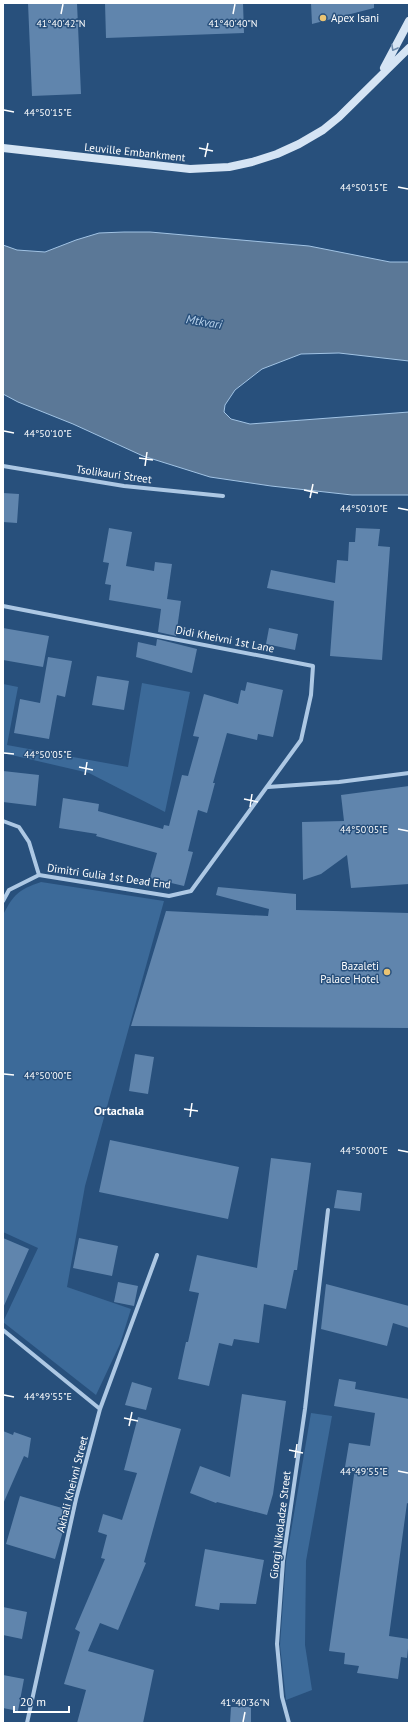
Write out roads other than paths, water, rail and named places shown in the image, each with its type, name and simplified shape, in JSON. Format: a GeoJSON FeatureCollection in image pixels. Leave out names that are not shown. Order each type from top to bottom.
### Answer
{"type":"FeatureCollection","features":[{"type":"Feature","properties":{"kind":"main road","name":"Leuville Embankment"},"geometry":{"type":"LineString","coordinates":[[379,76],[409,21]]}},
{"type":"Feature","properties":{"kind":"main road","name":"Leuville Embankment"},"geometry":{"type":"LineString","coordinates":[[3,148],[171,168],[213,169],[252,162],[277,154],[299,144],[323,130],[339,117],[409,48]]}},
{"type":"Feature","properties":{"kind":"street","name":"Tsolikauri Street"},"geometry":{"type":"LineString","coordinates":[[3,466],[124,486],[223,496]]}},
{"type":"Feature","properties":{"kind":"street","name":"Didi Kheivni 1st Lane"},"geometry":{"type":"LineString","coordinates":[[3,606],[313,666],[311,695],[301,740],[268,787]]}},
{"type":"Feature","properties":{"kind":"street"},"geometry":{"type":"LineString","coordinates":[[268,787],[339,782],[409,773]]}},
{"type":"Feature","properties":{"kind":"street","name":"Dimitri Gulia 1st Dead End"},"geometry":{"type":"LineString","coordinates":[[3,901],[9,890],[39,875],[169,896],[191,891],[268,787]]}},
{"type":"Feature","properties":{"kind":"street"},"geometry":{"type":"LineString","coordinates":[[3,822],[19,827],[29,842],[39,875]]}},
{"type":"Feature","properties":{"kind":"street","name":"Giorgi Nikoladze Street"},"geometry":{"type":"LineString","coordinates":[[289,1723],[282,1697],[277,1644],[283,1561],[304,1409],[328,1210]]}},
{"type":"Feature","properties":{"kind":"street","name":"Akhali Kheivni Street"},"geometry":{"type":"LineString","coordinates":[[27,1723],[76,1499],[100,1409],[157,1255]]}},
{"type":"Feature","properties":{"kind":"street"},"geometry":{"type":"LineString","coordinates":[[3,1330],[100,1409]]}},
{"type":"Feature","properties":{"kind":"water","name":"Mtkvari"},"geometry":{"type":"Polygon","coordinates":[[[150,232],[309,246],[390,262],[409,262],[409,361],[339,353],[301,354],[262,369],[235,390],[225,405],[224,412],[231,419],[250,424],[409,412],[409,495],[352,495],[271,486],[210,477],[143,456],[73,424],[18,402],[3,394],[3,245],[17,250],[45,252],[99,233],[150,232]]]}},
{"type":"Feature","properties":{"kind":"place","name":"Apex Isani"},"geometry":{"type":"Point","coordinates":[323,18]}},
{"type":"Feature","properties":{"kind":"place","name":"Bazaleti Palace Hotel"},"geometry":{"type":"Point","coordinates":[387,972]}},
{"type":"Feature","properties":{"kind":"district","name":"Ortachala"},"geometry":{"type":"Point","coordinates":[119,1111]}}]}
